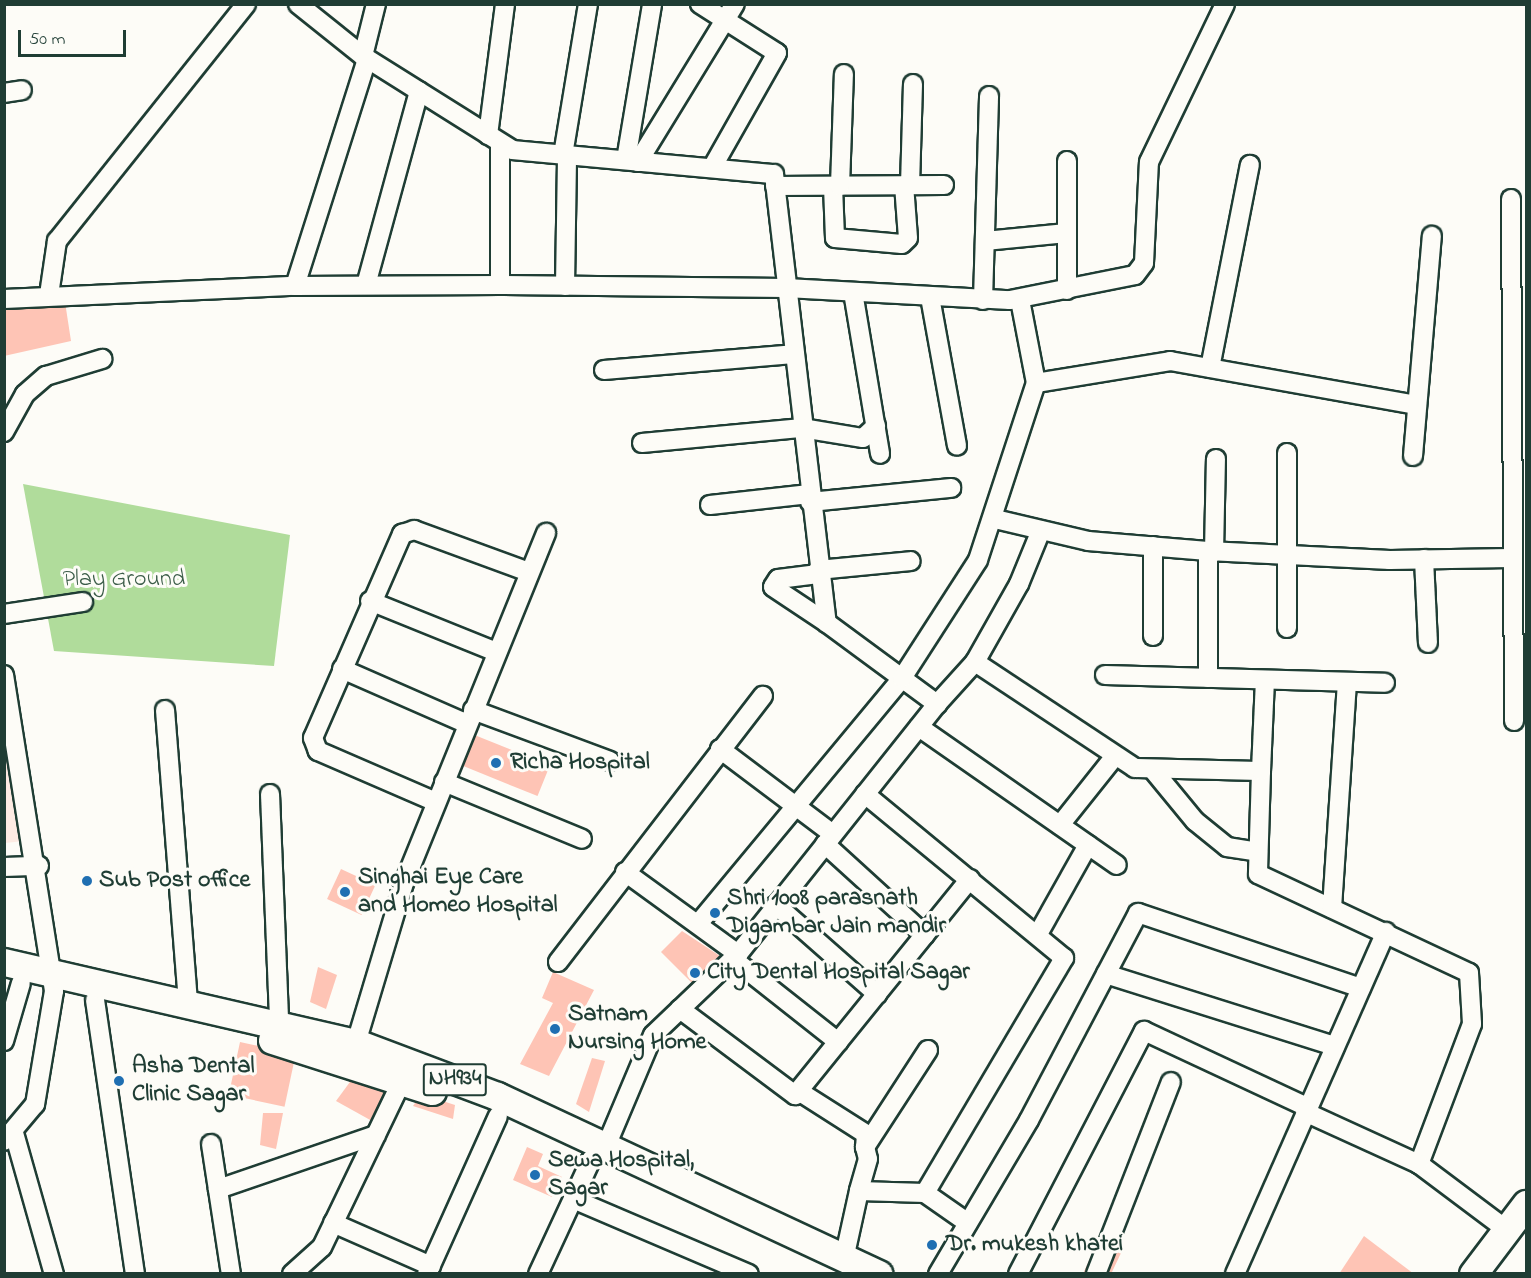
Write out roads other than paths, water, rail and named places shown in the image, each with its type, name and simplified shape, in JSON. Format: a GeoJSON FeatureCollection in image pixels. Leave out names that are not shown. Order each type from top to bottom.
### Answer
{"type":"FeatureCollection","features":[{"type":"Feature","properties":{"kind":"highway","name":"NH934"},"geometry":{"type":"LineString","coordinates":[[4,962],[95,1000],[299,1047],[402,1081],[598,1153],[844,1266],[879,1274]]}},
{"type":"Feature","properties":{"kind":"highway","name":"NH934"},"geometry":{"type":"LineString","coordinates":[[13,981],[54,982],[188,1003],[356,1043],[496,1096],[598,1153]]}},
{"type":"Feature","properties":{"kind":"highway"},"geometry":{"type":"LineString","coordinates":[[1473,1274],[1527,1204]]}},
{"type":"Feature","properties":{"kind":"street"},"geometry":{"type":"LineString","coordinates":[[49,295],[57,241],[246,4]]}},
{"type":"Feature","properties":{"kind":"street"},"geometry":{"type":"LineString","coordinates":[[298,4],[365,58],[513,150],[774,174],[809,498],[827,623]]}},
{"type":"Feature","properties":{"kind":"street"},"geometry":{"type":"LineString","coordinates":[[295,286],[365,58],[376,4]]}},
{"type":"Feature","properties":{"kind":"street"},"geometry":{"type":"LineString","coordinates":[[500,285],[494,139],[505,4]]}},
{"type":"Feature","properties":{"kind":"street"},"geometry":{"type":"LineString","coordinates":[[565,286],[565,155],[588,4]]}},
{"type":"Feature","properties":{"kind":"street"},"geometry":{"type":"LineString","coordinates":[[632,161],[652,4]]}},
{"type":"Feature","properties":{"kind":"street"},"geometry":{"type":"LineString","coordinates":[[700,4],[774,48],[777,60],[712,168]]}},
{"type":"Feature","properties":{"kind":"street"},"geometry":{"type":"LineString","coordinates":[[632,161],[735,4]]}},
{"type":"Feature","properties":{"kind":"street"},"geometry":{"type":"LineString","coordinates":[[4,299],[49,295],[366,285],[786,288],[983,300],[1020,300],[1067,290],[1142,270],[1149,162],[1225,4]]}},
{"type":"Feature","properties":{"kind":"street"},"geometry":{"type":"LineString","coordinates":[[844,74],[836,186],[835,238],[902,244],[908,238],[907,185],[913,84]]}},
{"type":"Feature","properties":{"kind":"street"},"geometry":{"type":"LineString","coordinates":[[366,285],[419,91]]}},
{"type":"Feature","properties":{"kind":"street"},"geometry":{"type":"LineString","coordinates":[[983,300],[989,96]]}},
{"type":"Feature","properties":{"kind":"street"},"geometry":{"type":"LineString","coordinates":[[1067,161],[1067,290]]}},
{"type":"Feature","properties":{"kind":"street"},"geometry":{"type":"LineString","coordinates":[[1210,368],[1250,165]]}},
{"type":"Feature","properties":{"kind":"street"},"geometry":{"type":"LineString","coordinates":[[775,186],[944,185]]}},
{"type":"Feature","properties":{"kind":"street"},"geometry":{"type":"LineString","coordinates":[[1511,199],[1514,721]]}},
{"type":"Feature","properties":{"kind":"street"},"geometry":{"type":"LineString","coordinates":[[985,241],[1067,233]]}},
{"type":"Feature","properties":{"kind":"street"},"geometry":{"type":"LineString","coordinates":[[1413,456],[1432,236]]}},
{"type":"Feature","properties":{"kind":"street"},"geometry":{"type":"LineString","coordinates":[[853,292],[880,454]]}},
{"type":"Feature","properties":{"kind":"street"},"geometry":{"type":"LineString","coordinates":[[930,297],[957,446]]}},
{"type":"Feature","properties":{"kind":"street"},"geometry":{"type":"LineString","coordinates":[[698,924],[902,678],[978,560],[995,519],[1036,383],[1020,300]]}},
{"type":"Feature","properties":{"kind":"street"},"geometry":{"type":"LineString","coordinates":[[604,370],[794,354]]}},
{"type":"Feature","properties":{"kind":"street"},"geometry":{"type":"LineString","coordinates":[[4,432],[25,394],[46,376],[102,359]]}},
{"type":"Feature","properties":{"kind":"street"},"geometry":{"type":"LineString","coordinates":[[1036,383],[1143,363],[1210,368],[1417,405]]}},
{"type":"Feature","properties":{"kind":"street"},"geometry":{"type":"LineString","coordinates":[[642,443],[802,428],[863,438],[876,426]]}},
{"type":"Feature","properties":{"kind":"street"},"geometry":{"type":"LineString","coordinates":[[1287,453],[1287,628]]}},
{"type":"Feature","properties":{"kind":"street"},"geometry":{"type":"LineString","coordinates":[[1208,678],[1216,459]]}},
{"type":"Feature","properties":{"kind":"street"},"geometry":{"type":"LineString","coordinates":[[710,505],[951,488]]}},
{"type":"Feature","properties":{"kind":"street"},"geometry":{"type":"LineString","coordinates":[[995,519],[1041,530],[1153,546],[1211,551],[1287,556],[1513,558]]}},
{"type":"Feature","properties":{"kind":"street"},"geometry":{"type":"LineString","coordinates":[[538,1274],[653,1035],[735,956],[937,704],[975,662],[1019,584],[1041,530]]}},
{"type":"Feature","properties":{"kind":"street"},"geometry":{"type":"LineString","coordinates":[[436,802],[314,746],[342,669],[370,601],[407,531],[529,572]]}},
{"type":"Feature","properties":{"kind":"street"},"geometry":{"type":"LineString","coordinates":[[356,1043],[404,883],[546,533]]}},
{"type":"Feature","properties":{"kind":"street"},"geometry":{"type":"LineString","coordinates":[[1153,546],[1153,636]]}},
{"type":"Feature","properties":{"kind":"street"},"geometry":{"type":"LineString","coordinates":[[1424,559],[1428,643]]}},
{"type":"Feature","properties":{"kind":"street"},"geometry":{"type":"LineString","coordinates":[[911,561],[778,579],[773,587],[827,623],[937,704]]}},
{"type":"Feature","properties":{"kind":"street"},"geometry":{"type":"LineString","coordinates":[[370,601],[496,652]]}},
{"type":"Feature","properties":{"kind":"street"},"geometry":{"type":"LineString","coordinates":[[4,614],[83,603]]}},
{"type":"Feature","properties":{"kind":"street"},"geometry":{"type":"LineString","coordinates":[[975,662],[1135,768],[1261,771]]}},
{"type":"Feature","properties":{"kind":"street"},"geometry":{"type":"LineString","coordinates":[[342,669],[470,717],[610,761]]}},
{"type":"Feature","properties":{"kind":"street"},"geometry":{"type":"LineString","coordinates":[[4,675],[39,866],[54,982],[40,1088],[9,1137],[54,1274]]}},
{"type":"Feature","properties":{"kind":"street"},"geometry":{"type":"LineString","coordinates":[[1105,675],[1384,683]]}},
{"type":"Feature","properties":{"kind":"street"},"geometry":{"type":"LineString","coordinates":[[1265,680],[1256,866],[1264,880],[1463,966],[1472,987],[1472,1024],[1419,1164]]}},
{"type":"Feature","properties":{"kind":"street"},"geometry":{"type":"LineString","coordinates":[[1332,909],[1347,682]]}},
{"type":"Feature","properties":{"kind":"street"},"geometry":{"type":"LineString","coordinates":[[558,962],[625,872],[763,696]]}},
{"type":"Feature","properties":{"kind":"street"},"geometry":{"type":"LineString","coordinates":[[165,710],[188,1003]]}},
{"type":"Feature","properties":{"kind":"street"},"geometry":{"type":"LineString","coordinates":[[919,727],[1118,865]]}},
{"type":"Feature","properties":{"kind":"street"},"geometry":{"type":"LineString","coordinates":[[720,749],[795,806],[926,935]]}},
{"type":"Feature","properties":{"kind":"street"},"geometry":{"type":"LineString","coordinates":[[1060,825],[1115,756]]}},
{"type":"Feature","properties":{"kind":"street"},"geometry":{"type":"LineString","coordinates":[[1153,770],[1195,821],[1227,847],[1257,852]]}},
{"type":"Feature","properties":{"kind":"street"},"geometry":{"type":"LineString","coordinates":[[444,782],[582,839]]}},
{"type":"Feature","properties":{"kind":"street"},"geometry":{"type":"LineString","coordinates":[[270,794],[279,1023]]}},
{"type":"Feature","properties":{"kind":"street"},"geometry":{"type":"LineString","coordinates":[[865,794],[1060,952],[1062,967],[925,1193]]}},
{"type":"Feature","properties":{"kind":"street"},"geometry":{"type":"LineString","coordinates":[[1038,934],[1088,845]]}},
{"type":"Feature","properties":{"kind":"street"},"geometry":{"type":"LineString","coordinates":[[4,867],[39,866]]}},
{"type":"Feature","properties":{"kind":"street"},"geometry":{"type":"LineString","coordinates":[[625,872],[698,924],[838,1042]]}},
{"type":"Feature","properties":{"kind":"street"},"geometry":{"type":"LineString","coordinates":[[680,1009],[790,1095],[800,1092],[970,879]]}},
{"type":"Feature","properties":{"kind":"street"},"geometry":{"type":"LineString","coordinates":[[776,905],[877,994]]}},
{"type":"Feature","properties":{"kind":"street"},"geometry":{"type":"LineString","coordinates":[[938,1274],[1106,974],[1133,919],[1146,911],[1361,988]]}},
{"type":"Feature","properties":{"kind":"street"},"geometry":{"type":"LineString","coordinates":[[1235,1274],[1386,932]]}},
{"type":"Feature","properties":{"kind":"street"},"geometry":{"type":"LineString","coordinates":[[1106,974],[1335,1046]]}},
{"type":"Feature","properties":{"kind":"street"},"geometry":{"type":"LineString","coordinates":[[4,1041],[13,981]]}},
{"type":"Feature","properties":{"kind":"street"},"geometry":{"type":"LineString","coordinates":[[95,1000],[135,1274]]}},
{"type":"Feature","properties":{"kind":"street"},"geometry":{"type":"LineString","coordinates":[[1018,1274],[1144,1031],[1419,1164],[1507,1230]]}},
{"type":"Feature","properties":{"kind":"street"},"geometry":{"type":"LineString","coordinates":[[865,1147],[928,1050]]}},
{"type":"Feature","properties":{"kind":"street"},"geometry":{"type":"LineString","coordinates":[[301,1271],[322,1247],[402,1081]]}},
{"type":"Feature","properties":{"kind":"street"},"geometry":{"type":"LineString","coordinates":[[1096,1274],[1171,1083]]}},
{"type":"Feature","properties":{"kind":"street"},"geometry":{"type":"LineString","coordinates":[[800,1092],[866,1134],[865,1147],[868,1159],[844,1266]]}},
{"type":"Feature","properties":{"kind":"street"},"geometry":{"type":"LineString","coordinates":[[333,1223],[429,1270],[498,1116]]}},
{"type":"Feature","properties":{"kind":"street"},"geometry":{"type":"LineString","coordinates":[[218,1189],[376,1135]]}},
{"type":"Feature","properties":{"kind":"street"},"geometry":{"type":"LineString","coordinates":[[210,1144],[231,1274]]}},
{"type":"Feature","properties":{"kind":"street"},"geometry":{"type":"LineString","coordinates":[[860,1191],[925,1193],[968,1223]]}},
{"type":"Feature","properties":{"kind":"street"},"geometry":{"type":"LineString","coordinates":[[573,1199],[749,1274]]}},
{"type":"Feature","properties":{"kind":"place","name":"Richa Hospital"},"geometry":{"type":"Point","coordinates":[496,763]}},
{"type":"Feature","properties":{"kind":"place","name":"Sub Post office"},"geometry":{"type":"Point","coordinates":[87,881]}},
{"type":"Feature","properties":{"kind":"place","name":"Singhai Eye Care and Homeo Hospital"},"geometry":{"type":"Point","coordinates":[345,892]}},
{"type":"Feature","properties":{"kind":"place","name":"Shri 1008 parasnath Digambar Jain mandir"},"geometry":{"type":"Point","coordinates":[715,913]}},
{"type":"Feature","properties":{"kind":"place","name":"City Dental Hospital Sagar"},"geometry":{"type":"Point","coordinates":[695,973]}},
{"type":"Feature","properties":{"kind":"place","name":"Satnam Nursing Home"},"geometry":{"type":"Point","coordinates":[555,1029]}},
{"type":"Feature","properties":{"kind":"place","name":"Asha Dental Clinic Sagar"},"geometry":{"type":"Point","coordinates":[119,1081]}},
{"type":"Feature","properties":{"kind":"place","name":"Sewa Hospital, Sagar"},"geometry":{"type":"Point","coordinates":[535,1175]}},
{"type":"Feature","properties":{"kind":"place","name":"Dr. mukesh khatei"},"geometry":{"type":"Point","coordinates":[932,1245]}},
{"type":"Feature","properties":{"kind":"park label","name":"Play Ground"},"geometry":{"type":"Point","coordinates":[124,580]}}]}
